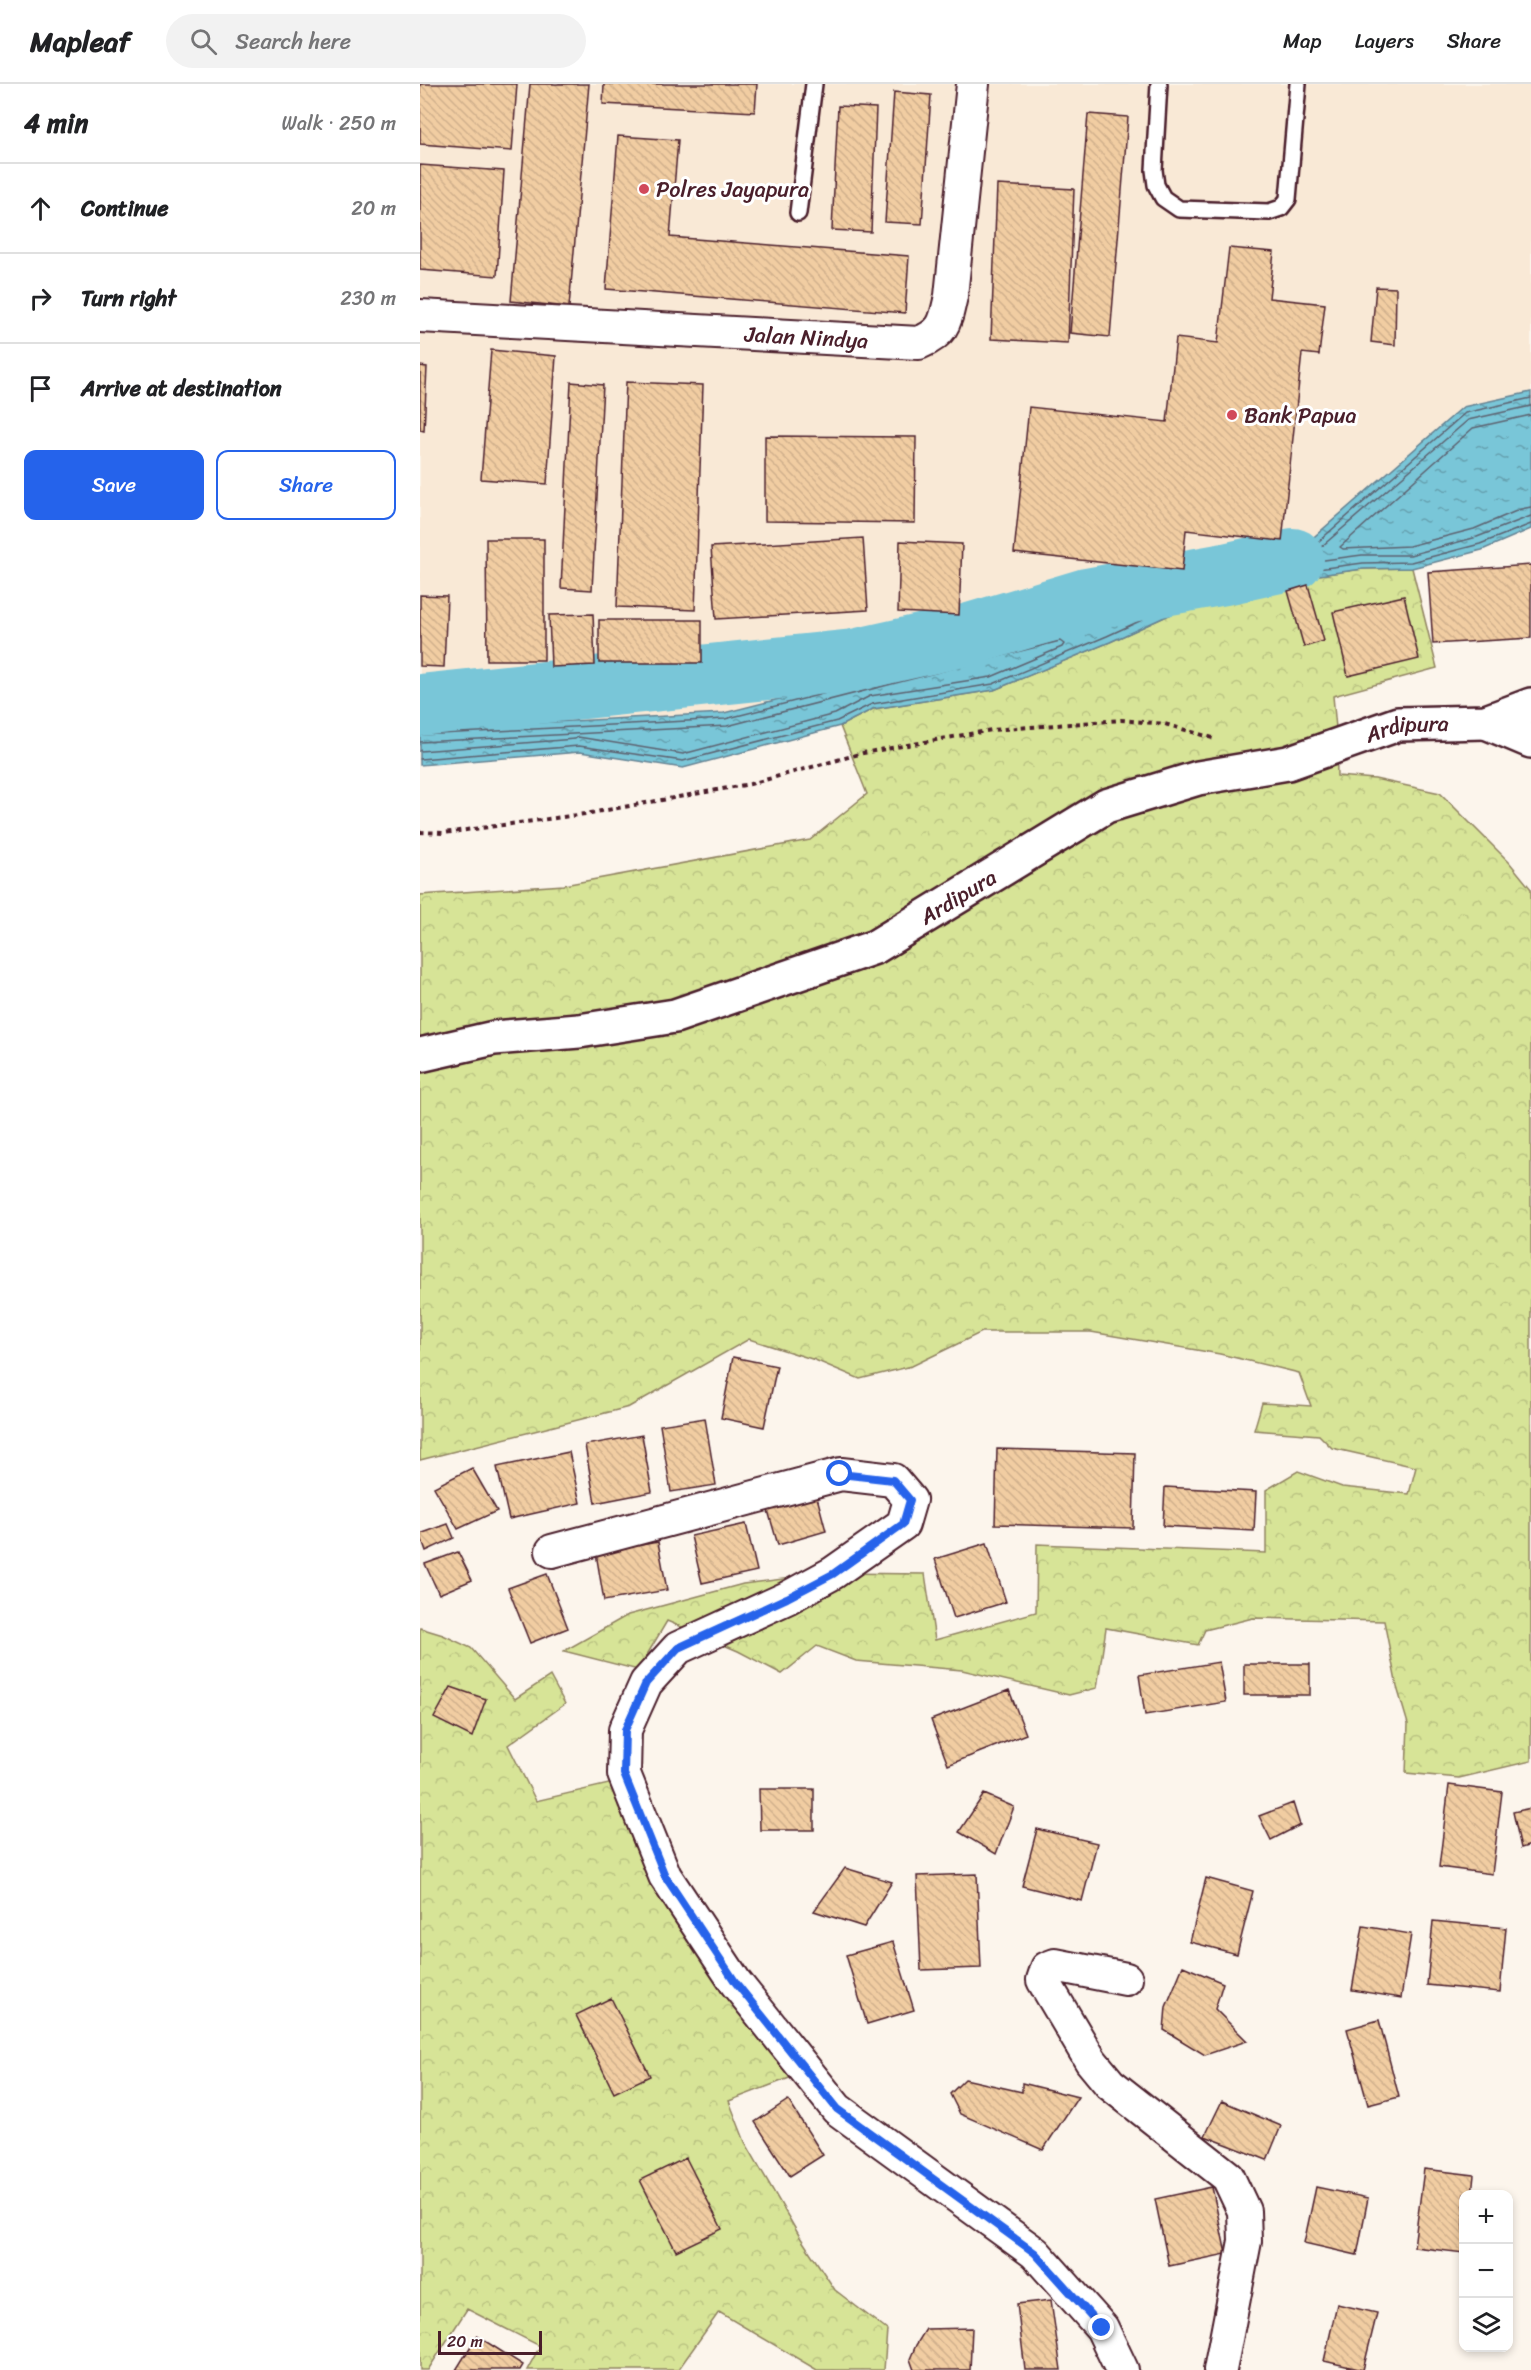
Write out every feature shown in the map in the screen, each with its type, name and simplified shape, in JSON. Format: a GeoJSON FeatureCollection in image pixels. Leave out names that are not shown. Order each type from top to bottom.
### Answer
{"type":"FeatureCollection","features":[{"type":"Feature","properties":{"kind":"street","name":"Jalan Nindya"},"geometry":{"type":"LineString","coordinates":[[420,316],[919,343],[936,336],[946,320],[951,296],[972,84]]}},
{"type":"Feature","properties":{"kind":"street","name":"Ardipura"},"geometry":{"type":"LineString","coordinates":[[420,1055],[494,1038],[579,1031],[675,1017],[875,947],[1106,806],[1198,778],[1288,763],[1398,724],[1486,722],[1531,705]]}},
{"type":"Feature","properties":{"kind":"street","name":"Ardipura"},"geometry":{"type":"LineString","coordinates":[[1486,722],[1531,741]]}},
{"type":"Feature","properties":{"kind":"street"},"geometry":{"type":"LineString","coordinates":[[552,1551],[840,1474],[893,1480],[910,1500],[903,1524],[833,1574],[787,1598],[678,1648],[646,1683],[625,1730],[624,1774],[665,1876],[736,1983],[837,2109],[1035,2253],[1102,2328],[1122,2370]]}},
{"type":"Feature","properties":{"kind":"street"},"geometry":{"type":"LineString","coordinates":[[1126,1979],[1055,1965],[1047,1968],[1043,1980],[1090,2061],[1110,2084],[1228,2177],[1244,2211],[1245,2241],[1220,2370]]}},
{"type":"Feature","properties":{"kind":"lane"},"geometry":{"type":"LineString","coordinates":[[798,213],[814,84]]}},
{"type":"Feature","properties":{"kind":"lane"},"geometry":{"type":"LineString","coordinates":[[1159,84],[1154,170],[1156,185],[1163,198],[1179,209],[1269,212],[1281,208],[1288,199],[1298,84]]}},
{"type":"Feature","properties":{"kind":"path"},"geometry":{"type":"LineString","coordinates":[[420,832],[444,832],[585,814],[750,784],[863,753],[992,730],[1120,720],[1165,724],[1221,741]]}},
{"type":"Feature","properties":{"kind":"shaded area"},"geometry":{"type":"Polygon","coordinates":[[[420,84],[1531,84],[1531,392],[1463,407],[1308,542],[1086,621],[724,713],[420,729],[420,84]]]}},
{"type":"Feature","properties":{"kind":"green space"},"geometry":{"type":"Polygon","coordinates":[[[1412,568],[1437,668],[1333,696],[1337,776],[1375,779],[1440,793],[1509,862],[1531,889],[1531,1761],[1459,1778],[1406,1773],[1408,1724],[1397,1687],[1384,1621],[1253,1618],[1205,1630],[1198,1645],[1106,1628],[1097,1688],[1069,1695],[962,1670],[856,1661],[817,1646],[782,1674],[738,1651],[667,1621],[638,1670],[564,1651],[628,1615],[743,1584],[832,1573],[925,1574],[935,1640],[1036,1612],[1037,1544],[1266,1553],[1266,1490],[1298,1471],[1342,1487],[1409,1494],[1416,1467],[1332,1448],[1319,1435],[1254,1430],[1262,1403],[1311,1406],[1299,1373],[1220,1354],[1091,1332],[982,1332],[912,1366],[860,1379],[815,1360],[749,1339],[629,1407],[420,1460],[420,895],[564,885],[810,840],[867,794],[840,726],[873,709],[994,690],[1169,615],[1259,583],[1363,569],[1412,568]]]}},
{"type":"Feature","properties":{"kind":"green space"},"geometry":{"type":"Polygon","coordinates":[[[420,1628],[443,1635],[471,1648],[515,1699],[550,1676],[565,1704],[508,1745],[536,1801],[630,1779],[792,2077],[729,2101],[745,2142],[800,2237],[835,2290],[887,2330],[884,2370],[817,2370],[719,2312],[678,2370],[527,2370],[540,2346],[467,2309],[428,2370],[420,2370],[420,1628]]]}},
{"type":"Feature","properties":{"kind":"water"},"geometry":{"type":"Polygon","coordinates":[[[1531,392],[1531,529],[1482,550],[1412,568],[1363,569],[1259,583],[1169,615],[994,690],[873,709],[840,726],[683,768],[580,752],[420,765],[420,729],[724,713],[1086,621],[1308,542],[1463,407],[1531,392]]]}},
{"type":"Feature","properties":{"kind":"building"},"geometry":{"type":"Polygon","coordinates":[[[420,84],[517,84],[512,151],[420,144],[420,84]]]}},
{"type":"Feature","properties":{"kind":"building"},"geometry":{"type":"Polygon","coordinates":[[[530,84],[589,84],[569,307],[511,301],[530,84]]]}},
{"type":"Feature","properties":{"kind":"building"},"geometry":{"type":"Polygon","coordinates":[[[604,84],[757,84],[755,112],[603,104],[604,84]]]}},
{"type":"Feature","properties":{"kind":"building"},"geometry":{"type":"Polygon","coordinates":[[[894,92],[931,95],[922,224],[885,222],[894,92]]]}},
{"type":"Feature","properties":{"kind":"building"},"geometry":{"type":"Polygon","coordinates":[[[838,106],[876,108],[871,232],[832,230],[838,106]]]}},
{"type":"Feature","properties":{"kind":"building"},"geometry":{"type":"Polygon","coordinates":[[[1088,114],[1128,117],[1110,337],[1070,333],[1088,114]]]}},
{"type":"Feature","properties":{"kind":"building","name":"Polres Jayapura"},"geometry":{"type":"Polygon","coordinates":[[[618,136],[678,140],[670,237],[909,256],[905,313],[606,289],[618,136]]]}},
{"type":"Feature","properties":{"kind":"building"},"geometry":{"type":"Polygon","coordinates":[[[420,165],[504,171],[497,276],[420,270],[420,165]]]}},
{"type":"Feature","properties":{"kind":"building"},"geometry":{"type":"Polygon","coordinates":[[[997,185],[1074,189],[1068,343],[991,339],[997,185]]]}},
{"type":"Feature","properties":{"kind":"building","name":"Bank Papua"},"geometry":{"type":"Polygon","coordinates":[[[1229,248],[1274,252],[1269,298],[1325,304],[1319,355],[1302,353],[1282,541],[1186,530],[1182,571],[1014,553],[1029,407],[1167,422],[1176,338],[1218,343],[1229,248]]]}},
{"type":"Feature","properties":{"kind":"building"},"geometry":{"type":"Polygon","coordinates":[[[1376,287],[1396,288],[1395,345],[1371,342],[1376,287]]]}},
{"type":"Feature","properties":{"kind":"building"},"geometry":{"type":"Polygon","coordinates":[[[491,350],[556,356],[547,484],[481,479],[491,350]]]}},
{"type":"Feature","properties":{"kind":"building"},"geometry":{"type":"Polygon","coordinates":[[[420,366],[427,367],[424,431],[420,430],[420,366]]]}},
{"type":"Feature","properties":{"kind":"building"},"geometry":{"type":"Polygon","coordinates":[[[571,382],[603,385],[592,590],[561,588],[571,382]]]}},
{"type":"Feature","properties":{"kind":"building"},"geometry":{"type":"Polygon","coordinates":[[[626,382],[703,385],[695,610],[617,607],[626,382]]]}},
{"type":"Feature","properties":{"kind":"building"},"geometry":{"type":"Polygon","coordinates":[[[765,436],[916,437],[915,523],[765,521],[765,436]]]}},
{"type":"Feature","properties":{"kind":"building"},"geometry":{"type":"Polygon","coordinates":[[[863,538],[868,610],[716,619],[711,547],[863,538]]]}},
{"type":"Feature","properties":{"kind":"building"},"geometry":{"type":"Polygon","coordinates":[[[486,539],[544,539],[544,660],[487,660],[486,539]]]}},
{"type":"Feature","properties":{"kind":"building"},"geometry":{"type":"Polygon","coordinates":[[[900,541],[962,544],[959,615],[898,612],[900,541]]]}},
{"type":"Feature","properties":{"kind":"building"},"geometry":{"type":"Polygon","coordinates":[[[1531,565],[1531,638],[1433,644],[1428,572],[1531,565]]]}},
{"type":"Feature","properties":{"kind":"building"},"geometry":{"type":"Polygon","coordinates":[[[1308,585],[1324,641],[1304,647],[1288,591],[1308,585]]]}},
{"type":"Feature","properties":{"kind":"building"},"geometry":{"type":"Polygon","coordinates":[[[420,595],[447,596],[444,667],[420,666],[420,595]]]}},
{"type":"Feature","properties":{"kind":"building"},"geometry":{"type":"Polygon","coordinates":[[[1404,596],[1419,659],[1348,676],[1333,612],[1404,596]]]}},
{"type":"Feature","properties":{"kind":"building"},"geometry":{"type":"Polygon","coordinates":[[[593,614],[595,665],[551,667],[549,615],[593,614]]]}},
{"type":"Feature","properties":{"kind":"building"},"geometry":{"type":"Polygon","coordinates":[[[599,620],[702,620],[702,663],[599,663],[599,620]]]}},
{"type":"Feature","properties":{"kind":"building"},"geometry":{"type":"Polygon","coordinates":[[[733,1357],[777,1366],[764,1427],[721,1418],[733,1357]]]}},
{"type":"Feature","properties":{"kind":"building"},"geometry":{"type":"Polygon","coordinates":[[[705,1418],[716,1485],[671,1492],[660,1425],[705,1418]]]}},
{"type":"Feature","properties":{"kind":"building"},"geometry":{"type":"Polygon","coordinates":[[[642,1435],[652,1492],[595,1503],[585,1445],[642,1435]]]}},
{"type":"Feature","properties":{"kind":"building"},"geometry":{"type":"Polygon","coordinates":[[[997,1449],[1135,1453],[1133,1528],[995,1524],[997,1449]]]}},
{"type":"Feature","properties":{"kind":"building"},"geometry":{"type":"Polygon","coordinates":[[[569,1452],[580,1503],[509,1519],[497,1467],[569,1452]]]}},
{"type":"Feature","properties":{"kind":"building"},"geometry":{"type":"Polygon","coordinates":[[[472,1468],[497,1511],[458,1529],[434,1487],[472,1468]]]}},
{"type":"Feature","properties":{"kind":"building"},"geometry":{"type":"Polygon","coordinates":[[[814,1486],[826,1531],[778,1545],[765,1500],[814,1486]]]}},
{"type":"Feature","properties":{"kind":"building"},"geometry":{"type":"Polygon","coordinates":[[[1165,1487],[1256,1492],[1254,1531],[1163,1526],[1165,1487]]]}},
{"type":"Feature","properties":{"kind":"building"},"geometry":{"type":"Polygon","coordinates":[[[448,1524],[454,1538],[426,1551],[420,1534],[448,1524]]]}},
{"type":"Feature","properties":{"kind":"building"},"geometry":{"type":"Polygon","coordinates":[[[746,1524],[757,1571],[702,1583],[691,1536],[746,1524]]]}},
{"type":"Feature","properties":{"kind":"building"},"geometry":{"type":"Polygon","coordinates":[[[658,1542],[667,1590],[604,1601],[596,1553],[658,1542]]]}},
{"type":"Feature","properties":{"kind":"building"},"geometry":{"type":"Polygon","coordinates":[[[987,1543],[1006,1602],[954,1618],[935,1559],[987,1543]]]}},
{"type":"Feature","properties":{"kind":"building"},"geometry":{"type":"Polygon","coordinates":[[[458,1552],[472,1580],[439,1594],[425,1564],[458,1552]]]}},
{"type":"Feature","properties":{"kind":"building"},"geometry":{"type":"Polygon","coordinates":[[[547,1574],[568,1628],[530,1643],[508,1588],[547,1574]]]}},
{"type":"Feature","properties":{"kind":"building"},"geometry":{"type":"Polygon","coordinates":[[[1219,1662],[1226,1702],[1145,1715],[1139,1675],[1219,1662]]]}},
{"type":"Feature","properties":{"kind":"building"},"geometry":{"type":"Polygon","coordinates":[[[1244,1664],[1310,1664],[1310,1695],[1244,1695],[1244,1664]]]}},
{"type":"Feature","properties":{"kind":"building"},"geometry":{"type":"Polygon","coordinates":[[[451,1687],[486,1699],[472,1737],[434,1718],[451,1687]]]}},
{"type":"Feature","properties":{"kind":"building"},"geometry":{"type":"Polygon","coordinates":[[[1009,1690],[1026,1734],[948,1765],[931,1720],[1009,1690]]]}},
{"type":"Feature","properties":{"kind":"building"},"geometry":{"type":"Polygon","coordinates":[[[1449,1785],[1502,1792],[1492,1874],[1439,1867],[1449,1785]]]}},
{"type":"Feature","properties":{"kind":"building"},"geometry":{"type":"Polygon","coordinates":[[[759,1789],[814,1789],[814,1830],[760,1830],[759,1789]]]}},
{"type":"Feature","properties":{"kind":"building"},"geometry":{"type":"Polygon","coordinates":[[[984,1794],[1014,1807],[996,1854],[959,1832],[984,1794]]]}},
{"type":"Feature","properties":{"kind":"building"},"geometry":{"type":"Polygon","coordinates":[[[1293,1803],[1300,1825],[1271,1840],[1259,1816],[1293,1803]]]}},
{"type":"Feature","properties":{"kind":"building"},"geometry":{"type":"Polygon","coordinates":[[[1531,1808],[1531,1845],[1521,1848],[1513,1812],[1531,1808]]]}},
{"type":"Feature","properties":{"kind":"building"},"geometry":{"type":"Polygon","coordinates":[[[1037,1829],[1097,1843],[1082,1901],[1022,1886],[1037,1829]]]}},
{"type":"Feature","properties":{"kind":"building"},"geometry":{"type":"Polygon","coordinates":[[[845,1868],[892,1882],[864,1927],[814,1911],[845,1868]]]}},
{"type":"Feature","properties":{"kind":"building"},"geometry":{"type":"Polygon","coordinates":[[[977,1874],[981,1968],[921,1970],[917,1876],[977,1874]]]}},
{"type":"Feature","properties":{"kind":"building"},"geometry":{"type":"Polygon","coordinates":[[[1206,1878],[1253,1891],[1237,1954],[1190,1942],[1206,1878]]]}},
{"type":"Feature","properties":{"kind":"building"},"geometry":{"type":"Polygon","coordinates":[[[1433,1921],[1506,1928],[1500,1992],[1427,1985],[1433,1921]]]}},
{"type":"Feature","properties":{"kind":"building"},"geometry":{"type":"Polygon","coordinates":[[[1363,1926],[1411,1934],[1401,1998],[1352,1990],[1363,1926]]]}},
{"type":"Feature","properties":{"kind":"building"},"geometry":{"type":"Polygon","coordinates":[[[893,1942],[914,2010],[867,2024],[846,1955],[893,1942]]]}},
{"type":"Feature","properties":{"kind":"building"},"geometry":{"type":"Polygon","coordinates":[[[1183,1966],[1223,1983],[1215,2009],[1247,2041],[1205,2055],[1164,2030],[1166,2007],[1183,1966]]]}},
{"type":"Feature","properties":{"kind":"building"},"geometry":{"type":"Polygon","coordinates":[[[611,1998],[650,2076],[614,2093],[576,2015],[611,1998]]]}},
{"type":"Feature","properties":{"kind":"building"},"geometry":{"type":"Polygon","coordinates":[[[1379,2020],[1399,2097],[1368,2105],[1347,2029],[1379,2020]]]}},
{"type":"Feature","properties":{"kind":"building"},"geometry":{"type":"Polygon","coordinates":[[[965,2079],[1022,2092],[1022,2083],[1078,2097],[1043,2150],[960,2114],[950,2094],[965,2079]]]}},
{"type":"Feature","properties":{"kind":"building"},"geometry":{"type":"Polygon","coordinates":[[[788,2100],[823,2155],[790,2176],[755,2122],[788,2100]]]}},
{"type":"Feature","properties":{"kind":"building"},"geometry":{"type":"Polygon","coordinates":[[[1222,2101],[1281,2126],[1267,2160],[1205,2136],[1222,2101]]]}},
{"type":"Feature","properties":{"kind":"building"},"geometry":{"type":"Polygon","coordinates":[[[686,2158],[722,2229],[676,2251],[640,2180],[686,2158]]]}},
{"type":"Feature","properties":{"kind":"building"},"geometry":{"type":"Polygon","coordinates":[[[1424,2169],[1474,2175],[1472,2190],[1459,2190],[1459,2252],[1414,2247],[1424,2169]]]}},
{"type":"Feature","properties":{"kind":"building"},"geometry":{"type":"Polygon","coordinates":[[[1212,2187],[1226,2254],[1169,2266],[1155,2199],[1212,2187]]]}},
{"type":"Feature","properties":{"kind":"building"},"geometry":{"type":"Polygon","coordinates":[[[1316,2187],[1368,2198],[1357,2255],[1304,2243],[1316,2187]]]}},
{"type":"Feature","properties":{"kind":"building"},"geometry":{"type":"Polygon","coordinates":[[[1051,2300],[1061,2370],[1025,2370],[1017,2304],[1051,2300]]]}},
{"type":"Feature","properties":{"kind":"building"},"geometry":{"type":"Polygon","coordinates":[[[1337,2304],[1377,2313],[1363,2370],[1324,2361],[1337,2304]]]}},
{"type":"Feature","properties":{"kind":"building"},"geometry":{"type":"Polygon","coordinates":[[[972,2328],[970,2370],[914,2370],[910,2359],[926,2329],[972,2328]]]}},
{"type":"Feature","properties":{"kind":"building"},"geometry":{"type":"Polygon","coordinates":[[[477,2336],[523,2365],[520,2370],[456,2370],[477,2336]]]}},
{"type":"Feature","properties":{"kind":"waterway"},"geometry":{"type":"LineString","coordinates":[[420,705],[854,660],[970,634],[1087,599],[1293,559]]}},
{"type":"Feature","properties":{"kind":"place","name":"Polres Jayapura"},"geometry":{"type":"Point","coordinates":[644,189]}},
{"type":"Feature","properties":{"kind":"place","name":"Bank Papua"},"geometry":{"type":"Point","coordinates":[1232,415]}},
{"type":"Feature","properties":{"kind":"route"},"geometry":{"type":"LineString","coordinates":[[840,1474],[893,1480],[910,1500],[903,1524],[833,1574],[787,1598],[678,1648],[646,1683],[625,1730],[624,1774],[665,1876],[736,1983],[837,2109],[1035,2253],[1102,2328]]}}]}
